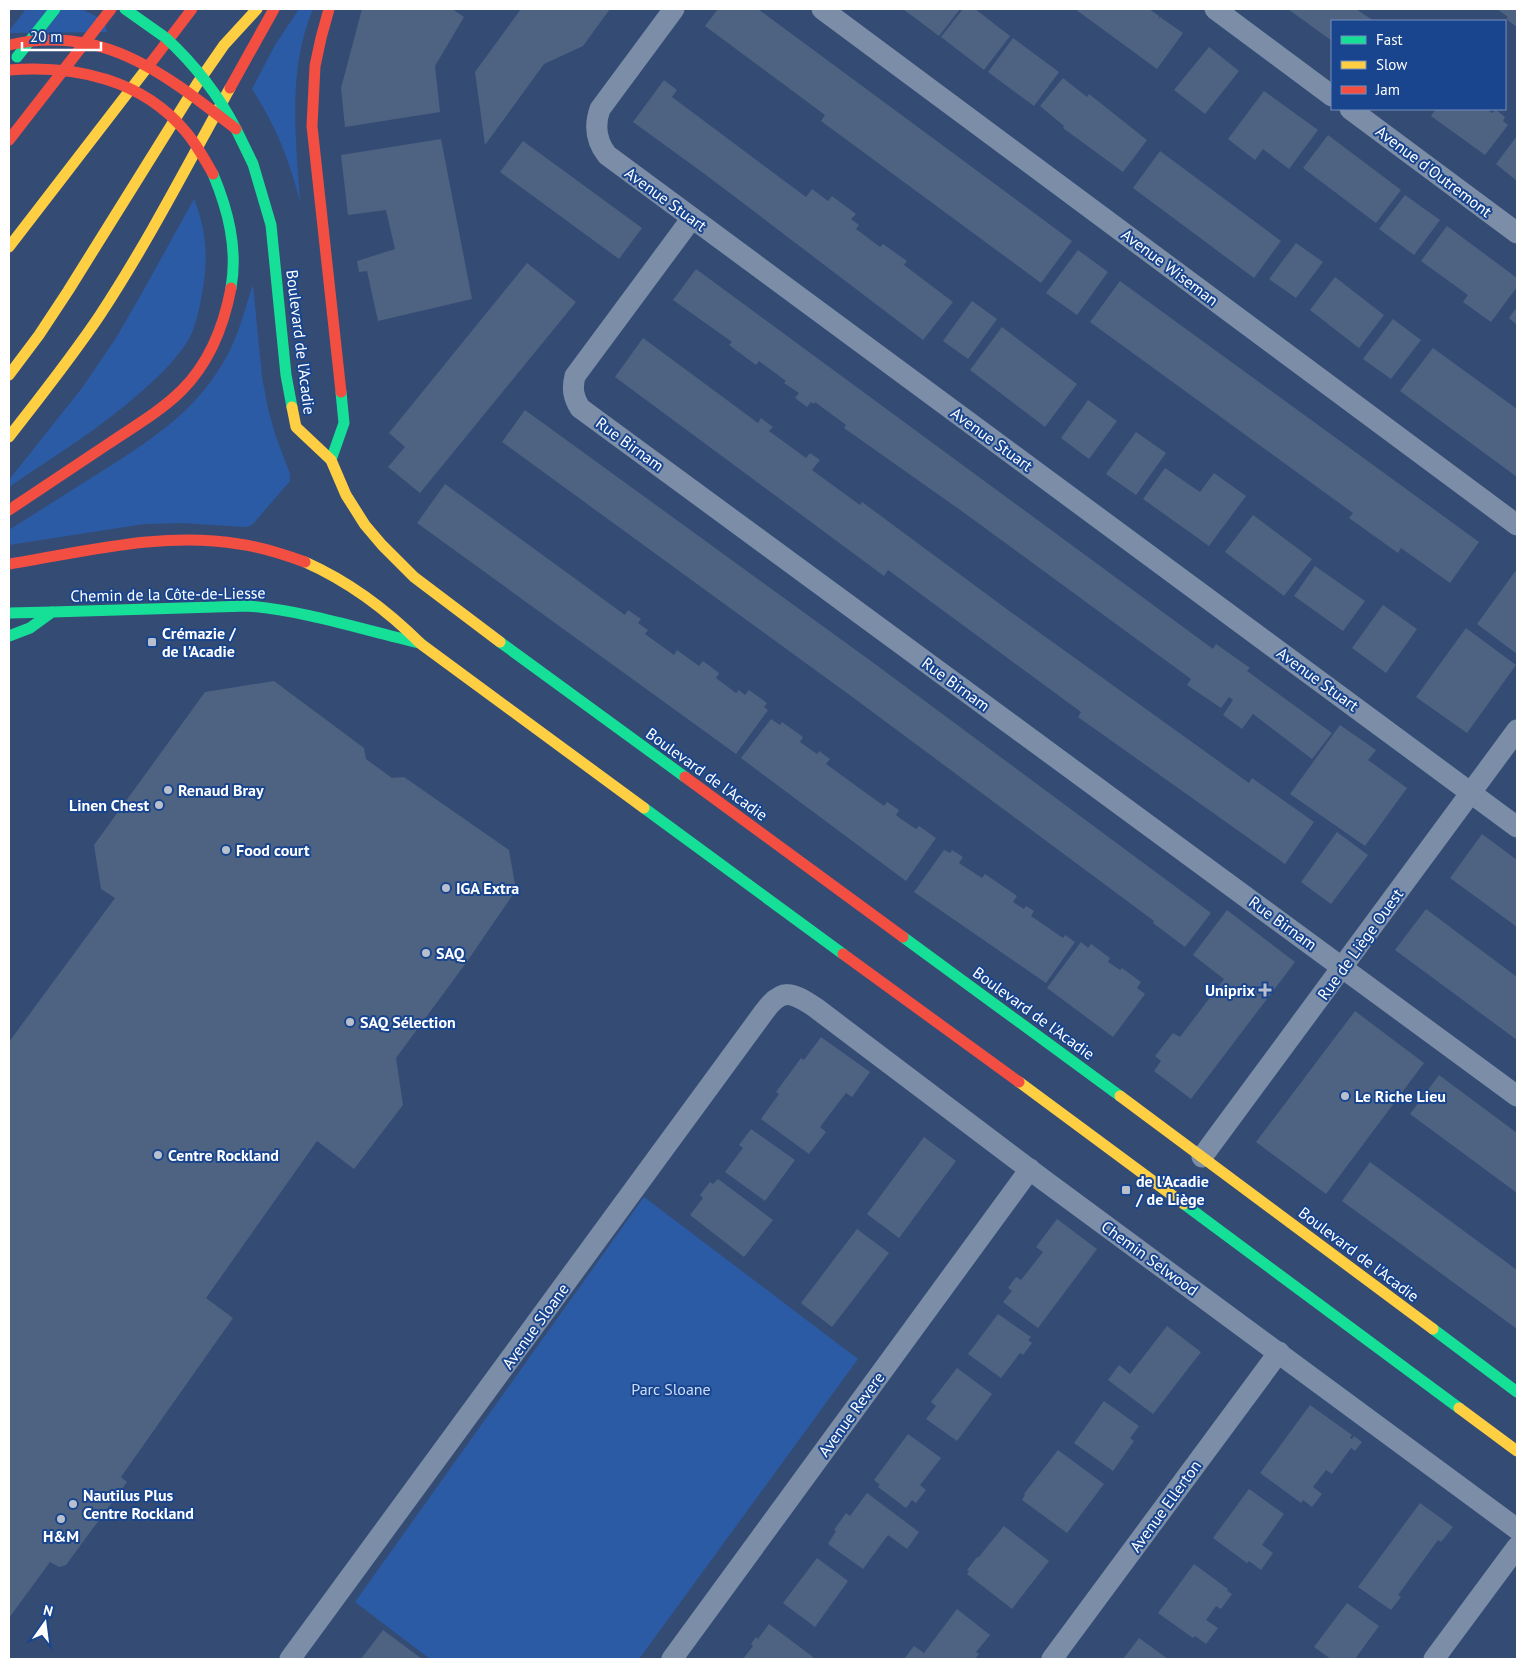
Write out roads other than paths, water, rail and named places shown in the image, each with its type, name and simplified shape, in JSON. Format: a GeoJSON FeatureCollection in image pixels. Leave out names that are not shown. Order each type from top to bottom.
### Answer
{"type":"FeatureCollection","features":[{"type":"Feature","properties":{"kind":"main road"},"geometry":{"type":"LineString","coordinates":[[9,68],[54,9]]}},
{"type":"Feature","properties":{"kind":"main road"},"geometry":{"type":"LineString","coordinates":[[9,140],[111,9]]}},
{"type":"Feature","properties":{"kind":"main road","name":"Boulevard de l'Acadie"},"geometry":{"type":"LineString","coordinates":[[125,9],[166,38],[192,62],[220,98],[236,128],[253,164],[271,225],[286,375],[296,427],[330,460],[346,496],[382,545],[414,576],[475,624],[1202,1157],[1517,1392]]}},
{"type":"Feature","properties":{"kind":"main road"},"geometry":{"type":"LineString","coordinates":[[9,247],[192,9]]}},
{"type":"Feature","properties":{"kind":"main road"},"geometry":{"type":"LineString","coordinates":[[9,375],[39,335],[68,291],[197,84],[224,45],[257,9]]}},
{"type":"Feature","properties":{"kind":"main road"},"geometry":{"type":"LineString","coordinates":[[9,437],[70,358],[111,296],[178,182],[274,9]]}},
{"type":"Feature","properties":{"kind":"main road"},"geometry":{"type":"LineString","coordinates":[[329,9],[321,31],[316,55],[311,102],[344,423],[330,460]]}},
{"type":"Feature","properties":{"kind":"main road"},"geometry":{"type":"LineString","coordinates":[[9,45],[30,41],[65,40],[96,44],[113,49],[143,63],[174,82],[236,128]]}},
{"type":"Feature","properties":{"kind":"main road"},"geometry":{"type":"LineString","coordinates":[[9,68],[39,67],[73,70],[106,78],[135,91],[156,104],[195,143],[213,174],[229,217],[235,255],[230,297],[221,329],[202,367],[190,382],[162,407],[9,510]]}},
{"type":"Feature","properties":{"kind":"main road"},"geometry":{"type":"LineString","coordinates":[[9,564],[160,541],[200,540],[229,542],[280,554],[333,576],[353,587],[384,609],[421,644],[1142,1173],[1517,1451]]}},
{"type":"Feature","properties":{"kind":"main road","name":"Chemin de la Côte-de-Liesse"},"geometry":{"type":"LineString","coordinates":[[9,636],[30,628],[52,612],[248,606],[272,608],[333,620],[421,644]]}},
{"type":"Feature","properties":{"kind":"main road"},"geometry":{"type":"LineString","coordinates":[[9,613],[52,612]]}},
{"type":"Feature","properties":{"kind":"street","name":"Avenue Stuart"},"geometry":{"type":"LineString","coordinates":[[674,9],[604,102],[597,117],[596,133],[607,155],[1517,827]]}},
{"type":"Feature","properties":{"kind":"street","name":"Avenue Wiseman"},"geometry":{"type":"LineString","coordinates":[[822,9],[1517,525]]}},
{"type":"Feature","properties":{"kind":"street"},"geometry":{"type":"LineString","coordinates":[[1215,9],[1331,95]]}},
{"type":"Feature","properties":{"kind":"street","name":"Avenue d'Outremont"},"geometry":{"type":"LineString","coordinates":[[1351,110],[1517,232]]}},
{"type":"Feature","properties":{"kind":"street","name":"Rue Birnam"},"geometry":{"type":"LineString","coordinates":[[692,218],[576,376],[573,389],[576,402],[580,408],[1517,1096]]}},
{"type":"Feature","properties":{"kind":"street","name":"Rue de Liège Ouest"},"geometry":{"type":"LineString","coordinates":[[1202,1157],[1517,730]]}},
{"type":"Feature","properties":{"kind":"street","name":"Chemin Selwood"},"geometry":{"type":"LineString","coordinates":[[781,995],[794,996],[816,1008],[1030,1169],[1517,1529]]}},
{"type":"Feature","properties":{"kind":"street","name":"Avenue Sloane"},"geometry":{"type":"LineString","coordinates":[[290,1659],[758,1020],[770,1004],[781,995]]}},
{"type":"Feature","properties":{"kind":"street","name":"Avenue Revere"},"geometry":{"type":"LineString","coordinates":[[672,1659],[1030,1169]]}},
{"type":"Feature","properties":{"kind":"street","name":"Avenue Ellerton"},"geometry":{"type":"LineString","coordinates":[[1052,1659],[1278,1352]]}},
{"type":"Feature","properties":{"kind":"street"},"geometry":{"type":"LineString","coordinates":[[1434,1659],[1517,1547]]}},
{"type":"Feature","properties":{"kind":"place","name":"Crémazie / de l'Acadie"},"geometry":{"type":"Point","coordinates":[152,642]}},
{"type":"Feature","properties":{"kind":"place","name":"Renaud Bray"},"geometry":{"type":"Point","coordinates":[168,790]}},
{"type":"Feature","properties":{"kind":"place","name":"Linen Chest"},"geometry":{"type":"Point","coordinates":[159,805]}},
{"type":"Feature","properties":{"kind":"place","name":"Food court"},"geometry":{"type":"Point","coordinates":[226,850]}},
{"type":"Feature","properties":{"kind":"place","name":"IGA Extra"},"geometry":{"type":"Point","coordinates":[446,888]}},
{"type":"Feature","properties":{"kind":"place","name":"SAQ"},"geometry":{"type":"Point","coordinates":[426,953]}},
{"type":"Feature","properties":{"kind":"place","name":"Uniprix"},"geometry":{"type":"Point","coordinates":[1265,990]}},
{"type":"Feature","properties":{"kind":"place","name":"SAQ Sélection"},"geometry":{"type":"Point","coordinates":[350,1022]}},
{"type":"Feature","properties":{"kind":"place","name":"Le Riche Lieu"},"geometry":{"type":"Point","coordinates":[1345,1096]}},
{"type":"Feature","properties":{"kind":"place","name":"Centre Rockland"},"geometry":{"type":"Point","coordinates":[158,1155]}},
{"type":"Feature","properties":{"kind":"place","name":"de l'Acadie / de Liège"},"geometry":{"type":"Point","coordinates":[1126,1190]}},
{"type":"Feature","properties":{"kind":"place","name":"Nautilus Plus Centre Rockland"},"geometry":{"type":"Point","coordinates":[73,1504]}},
{"type":"Feature","properties":{"kind":"place","name":"H&M"},"geometry":{"type":"Point","coordinates":[61,1519]}},
{"type":"Feature","properties":{"kind":"park label","name":"Parc Sloane"},"geometry":{"type":"Point","coordinates":[671,1389]}}]}
